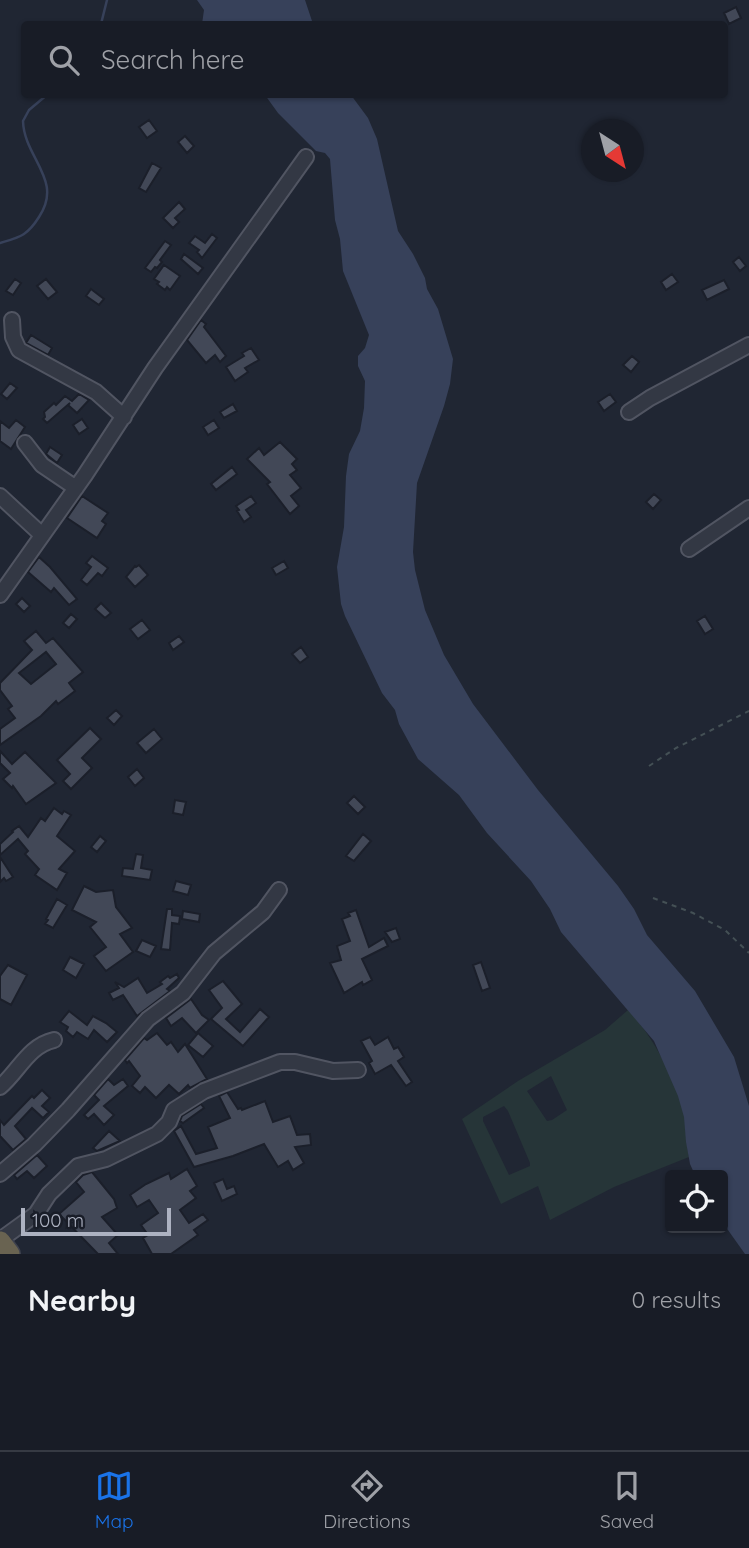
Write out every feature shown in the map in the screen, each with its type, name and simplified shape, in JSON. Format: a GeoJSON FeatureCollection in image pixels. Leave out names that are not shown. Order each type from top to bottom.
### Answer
{"type":"FeatureCollection","features":[{"type":"Feature","properties":{"kind":"highway"},"geometry":{"type":"LineString","coordinates":[[0,1241],[9,1254]]}},
{"type":"Feature","properties":{"kind":"street"},"geometry":{"type":"LineString","coordinates":[[0,595],[76,488],[186,323],[306,157]]}},
{"type":"Feature","properties":{"kind":"street"},"geometry":{"type":"LineString","coordinates":[[12,320],[13,337],[19,350],[96,393],[124,416]]}},
{"type":"Feature","properties":{"kind":"street"},"geometry":{"type":"LineString","coordinates":[[629,412],[749,345]]}},
{"type":"Feature","properties":{"kind":"street"},"geometry":{"type":"LineString","coordinates":[[26,443],[37,461],[76,488]]}},
{"type":"Feature","properties":{"kind":"street"},"geometry":{"type":"LineString","coordinates":[[0,496],[42,535]]}},
{"type":"Feature","properties":{"kind":"street"},"geometry":{"type":"LineString","coordinates":[[689,549],[749,508]]}},
{"type":"Feature","properties":{"kind":"street"},"geometry":{"type":"LineString","coordinates":[[0,1174],[34,1145],[68,1110],[143,1024],[183,993],[214,953],[263,912],[279,890]]}},
{"type":"Feature","properties":{"kind":"street"},"geometry":{"type":"LineString","coordinates":[[0,1087],[34,1050],[54,1040]]}},
{"type":"Feature","properties":{"kind":"street"},"geometry":{"type":"LineString","coordinates":[[0,1241],[36,1214],[49,1194],[78,1166],[106,1159],[157,1134],[169,1122],[174,1110],[204,1091],[280,1062],[298,1062],[326,1070],[358,1070]]}},
{"type":"Feature","properties":{"kind":"path"},"geometry":{"type":"LineString","coordinates":[[649,766],[676,748],[749,711]]}},
{"type":"Feature","properties":{"kind":"path"},"geometry":{"type":"LineString","coordinates":[[653,898],[693,913],[725,930],[749,953]]}},
{"type":"Feature","properties":{"kind":"shaded area"},"geometry":{"type":"Polygon","coordinates":[[[628,1010],[646,1032],[663,1060],[682,1104],[689,1157],[614,1187],[550,1220],[538,1186],[501,1204],[462,1119],[518,1081],[605,1030],[628,1010]],[[551,1076],[527,1091],[547,1121],[567,1110],[551,1076]],[[504,1106],[483,1117],[483,1121],[509,1175],[530,1166],[530,1163],[504,1106]]]}},
{"type":"Feature","properties":{"kind":"water"},"geometry":{"type":"Polygon","coordinates":[[[197,0],[305,0],[312,21],[202,21],[204,10],[197,0]]]}},
{"type":"Feature","properties":{"kind":"water"},"geometry":{"type":"Polygon","coordinates":[[[267,98],[353,98],[368,118],[377,139],[398,231],[425,278],[427,289],[438,309],[453,359],[444,406],[417,483],[413,552],[425,610],[444,655],[473,704],[538,790],[618,886],[647,935],[695,991],[734,1057],[749,1106],[749,1254],[745,1254],[728,1230],[728,1170],[693,1170],[690,1164],[684,1117],[678,1096],[654,1041],[561,932],[550,909],[531,881],[487,833],[459,795],[418,759],[345,616],[337,567],[344,527],[349,454],[360,431],[364,408],[365,381],[358,366],[358,356],[365,348],[369,335],[343,271],[330,159],[325,153],[316,151],[278,113],[267,98]]]}},
{"type":"Feature","properties":{"kind":"building"},"geometry":{"type":"Polygon","coordinates":[[[736,7],[741,18],[729,24],[724,13],[736,7]]]}},
{"type":"Feature","properties":{"kind":"building"},"geometry":{"type":"Polygon","coordinates":[[[149,120],[157,131],[147,138],[139,127],[149,120]]]}},
{"type":"Feature","properties":{"kind":"building"},"geometry":{"type":"Polygon","coordinates":[[[185,136],[194,146],[187,153],[178,142],[185,136]]]}},
{"type":"Feature","properties":{"kind":"building"},"geometry":{"type":"Polygon","coordinates":[[[152,163],[161,168],[146,192],[139,188],[152,163]]]}},
{"type":"Feature","properties":{"kind":"building"},"geometry":{"type":"Polygon","coordinates":[[[179,202],[185,209],[175,218],[179,222],[173,228],[163,218],[179,202]]]}},
{"type":"Feature","properties":{"kind":"building"},"geometry":{"type":"Polygon","coordinates":[[[212,234],[217,238],[202,258],[197,252],[199,250],[189,243],[195,236],[205,243],[212,234]]]}},
{"type":"Feature","properties":{"kind":"building"},"geometry":{"type":"Polygon","coordinates":[[[165,241],[171,245],[160,260],[162,262],[151,272],[145,268],[165,241]]]}},
{"type":"Feature","properties":{"kind":"building"},"geometry":{"type":"Polygon","coordinates":[[[184,254],[203,268],[198,274],[181,259],[184,254]]]}},
{"type":"Feature","properties":{"kind":"building"},"geometry":{"type":"Polygon","coordinates":[[[739,257],[746,266],[740,271],[733,262],[739,257]]]}},
{"type":"Feature","properties":{"kind":"building"},"geometry":{"type":"Polygon","coordinates":[[[164,265],[180,276],[170,290],[167,287],[165,290],[154,279],[164,265]]]}},
{"type":"Feature","properties":{"kind":"building"},"geometry":{"type":"Polygon","coordinates":[[[672,274],[678,282],[666,290],[661,282],[672,274]]]}},
{"type":"Feature","properties":{"kind":"building"},"geometry":{"type":"Polygon","coordinates":[[[15,279],[21,283],[13,295],[6,291],[15,279]]]}},
{"type":"Feature","properties":{"kind":"building"},"geometry":{"type":"Polygon","coordinates":[[[46,279],[57,292],[48,299],[37,286],[46,279]]]}},
{"type":"Feature","properties":{"kind":"building"},"geometry":{"type":"Polygon","coordinates":[[[724,280],[729,289],[707,300],[702,290],[724,280]]]}},
{"type":"Feature","properties":{"kind":"building"},"geometry":{"type":"Polygon","coordinates":[[[91,289],[104,299],[99,305],[86,296],[91,289]]]}},
{"type":"Feature","properties":{"kind":"building"},"geometry":{"type":"Polygon","coordinates":[[[201,320],[226,356],[220,362],[215,355],[206,363],[187,340],[201,320]]]}},
{"type":"Feature","properties":{"kind":"building"},"geometry":{"type":"Polygon","coordinates":[[[31,335],[52,348],[48,355],[26,343],[31,335]]]}},
{"type":"Feature","properties":{"kind":"building"},"geometry":{"type":"Polygon","coordinates":[[[251,348],[259,360],[245,368],[248,372],[235,381],[226,367],[244,356],[242,353],[251,348]]]}},
{"type":"Feature","properties":{"kind":"building"},"geometry":{"type":"Polygon","coordinates":[[[632,356],[639,362],[631,372],[623,365],[632,356]]]}},
{"type":"Feature","properties":{"kind":"building"},"geometry":{"type":"Polygon","coordinates":[[[10,383],[17,388],[7,399],[1,394],[10,383]]]}},
{"type":"Feature","properties":{"kind":"building"},"geometry":{"type":"Polygon","coordinates":[[[79,394],[89,400],[77,413],[68,405],[70,403],[47,423],[43,419],[44,412],[54,403],[56,405],[65,396],[72,401],[79,394]]]}},
{"type":"Feature","properties":{"kind":"building"},"geometry":{"type":"Polygon","coordinates":[[[610,394],[616,402],[604,411],[598,402],[610,394]]]}},
{"type":"Feature","properties":{"kind":"building"},"geometry":{"type":"Polygon","coordinates":[[[233,404],[237,411],[224,418],[220,412],[233,404]]]}},
{"type":"Feature","properties":{"kind":"building"},"geometry":{"type":"Polygon","coordinates":[[[82,419],[88,428],[79,434],[73,425],[82,419]]]}},
{"type":"Feature","properties":{"kind":"building"},"geometry":{"type":"Polygon","coordinates":[[[16,420],[25,427],[11,449],[0,441],[0,421],[9,428],[16,420]]]}},
{"type":"Feature","properties":{"kind":"building"},"geometry":{"type":"Polygon","coordinates":[[[214,420],[219,428],[208,435],[203,427],[214,420]]]}},
{"type":"Feature","properties":{"kind":"building"},"geometry":{"type":"Polygon","coordinates":[[[280,442],[297,459],[292,464],[297,470],[290,475],[301,488],[291,496],[299,506],[290,514],[267,484],[270,482],[247,459],[259,448],[264,455],[280,442]]]}},
{"type":"Feature","properties":{"kind":"building"},"geometry":{"type":"Polygon","coordinates":[[[50,447],[62,455],[57,463],[46,454],[50,447]]]}},
{"type":"Feature","properties":{"kind":"building"},"geometry":{"type":"Polygon","coordinates":[[[232,467],[237,474],[216,490],[211,484],[232,467]]]}},
{"type":"Feature","properties":{"kind":"building"},"geometry":{"type":"Polygon","coordinates":[[[654,494],[661,500],[653,509],[646,502],[654,494]]]}},
{"type":"Feature","properties":{"kind":"building"},"geometry":{"type":"Polygon","coordinates":[[[82,496],[108,513],[102,521],[106,524],[97,538],[67,518],[82,496]]]}},
{"type":"Feature","properties":{"kind":"building"},"geometry":{"type":"Polygon","coordinates":[[[251,496],[256,503],[246,510],[251,517],[244,522],[236,506],[251,496]]]}},
{"type":"Feature","properties":{"kind":"building"},"geometry":{"type":"Polygon","coordinates":[[[92,556],[108,568],[102,576],[98,573],[87,585],[81,580],[91,567],[86,563],[92,556]]]}},
{"type":"Feature","properties":{"kind":"building"},"geometry":{"type":"Polygon","coordinates":[[[39,557],[77,599],[69,605],[54,588],[51,592],[28,572],[39,557]]]}},
{"type":"Feature","properties":{"kind":"building"},"geometry":{"type":"Polygon","coordinates":[[[284,561],[288,568],[276,575],[272,568],[284,561]]]}},
{"type":"Feature","properties":{"kind":"building"},"geometry":{"type":"Polygon","coordinates":[[[139,565],[148,575],[135,587],[126,577],[139,565]]]}},
{"type":"Feature","properties":{"kind":"building"},"geometry":{"type":"Polygon","coordinates":[[[22,598],[30,606],[24,612],[16,604],[22,598]]]}},
{"type":"Feature","properties":{"kind":"building"},"geometry":{"type":"Polygon","coordinates":[[[101,603],[111,613],[105,618],[95,609],[101,603]]]}},
{"type":"Feature","properties":{"kind":"building"},"geometry":{"type":"Polygon","coordinates":[[[71,614],[77,619],[69,628],[63,623],[71,614]]]}},
{"type":"Feature","properties":{"kind":"building"},"geometry":{"type":"Polygon","coordinates":[[[705,616],[713,629],[705,634],[697,621],[705,616]]]}},
{"type":"Feature","properties":{"kind":"building"},"geometry":{"type":"Polygon","coordinates":[[[142,620],[150,630],[138,639],[130,629],[142,620]]]}},
{"type":"Feature","properties":{"kind":"building"},"geometry":{"type":"Polygon","coordinates":[[[36,631],[46,643],[53,638],[83,672],[69,683],[75,691],[58,704],[56,701],[41,716],[0,745],[0,729],[15,718],[8,709],[12,706],[0,690],[0,683],[32,650],[24,641],[36,631]],[[46,652],[19,673],[31,684],[56,664],[46,652]]]}},
{"type":"Feature","properties":{"kind":"building"},"geometry":{"type":"Polygon","coordinates":[[[179,636],[184,642],[173,650],[169,643],[179,636]]]}},
{"type":"Feature","properties":{"kind":"building"},"geometry":{"type":"Polygon","coordinates":[[[301,647],[308,657],[300,663],[292,654],[301,647]]]}},
{"type":"Feature","properties":{"kind":"building"},"geometry":{"type":"Polygon","coordinates":[[[116,710],[122,716],[114,725],[107,718],[116,710]]]}},
{"type":"Feature","properties":{"kind":"building"},"geometry":{"type":"Polygon","coordinates":[[[90,728],[101,739],[82,758],[92,768],[71,789],[63,781],[70,774],[57,760],[90,728]]]}},
{"type":"Feature","properties":{"kind":"building"},"geometry":{"type":"Polygon","coordinates":[[[154,729],[162,739],[146,753],[137,743],[154,729]]]}},
{"type":"Feature","properties":{"kind":"building"},"geometry":{"type":"Polygon","coordinates":[[[0,751],[12,764],[25,752],[56,783],[26,804],[13,786],[12,788],[3,779],[10,773],[0,763],[0,751]]]}},
{"type":"Feature","properties":{"kind":"building"},"geometry":{"type":"Polygon","coordinates":[[[137,769],[144,778],[135,786],[128,777],[137,769]]]}},
{"type":"Feature","properties":{"kind":"building"},"geometry":{"type":"Polygon","coordinates":[[[354,796],[365,807],[358,814],[347,803],[354,796]]]}},
{"type":"Feature","properties":{"kind":"building"},"geometry":{"type":"Polygon","coordinates":[[[175,800],[186,802],[183,815],[173,813],[175,800]]]}},
{"type":"Feature","properties":{"kind":"building"},"geometry":{"type":"Polygon","coordinates":[[[54,808],[62,814],[64,811],[71,815],[57,836],[75,851],[59,869],[67,873],[57,890],[35,875],[39,869],[25,854],[28,851],[18,839],[0,855],[0,844],[12,831],[19,826],[28,837],[41,818],[45,821],[54,808]]]}},
{"type":"Feature","properties":{"kind":"building"},"geometry":{"type":"Polygon","coordinates":[[[363,834],[371,841],[354,861],[346,856],[363,834]]]}},
{"type":"Feature","properties":{"kind":"building"},"geometry":{"type":"Polygon","coordinates":[[[100,836],[106,841],[97,852],[91,847],[100,836]]]}},
{"type":"Feature","properties":{"kind":"building"},"geometry":{"type":"Polygon","coordinates":[[[136,854],[143,855],[141,868],[152,870],[150,880],[122,876],[123,868],[133,869],[136,854]]]}},
{"type":"Feature","properties":{"kind":"building"},"geometry":{"type":"Polygon","coordinates":[[[0,857],[13,877],[6,881],[4,878],[0,882],[0,857]]]}},
{"type":"Feature","properties":{"kind":"building"},"geometry":{"type":"Polygon","coordinates":[[[176,881],[191,885],[188,895],[173,891],[176,881]]]}},
{"type":"Feature","properties":{"kind":"building"},"geometry":{"type":"Polygon","coordinates":[[[84,886],[96,892],[113,890],[116,907],[132,928],[120,934],[133,952],[106,971],[94,956],[106,947],[90,927],[96,922],[72,910],[84,886]]]}},
{"type":"Feature","properties":{"kind":"building"},"geometry":{"type":"Polygon","coordinates":[[[57,899],[67,905],[53,928],[45,924],[57,899]]]}},
{"type":"Feature","properties":{"kind":"building"},"geometry":{"type":"Polygon","coordinates":[[[167,909],[172,909],[172,915],[180,916],[179,924],[172,923],[170,950],[161,949],[167,909]]]}},
{"type":"Feature","properties":{"kind":"building"},"geometry":{"type":"Polygon","coordinates":[[[356,910],[369,947],[384,938],[388,946],[362,959],[372,980],[363,985],[362,982],[344,993],[330,963],[341,960],[337,946],[350,941],[342,919],[356,910]]]}},
{"type":"Feature","properties":{"kind":"building"},"geometry":{"type":"Polygon","coordinates":[[[183,911],[200,914],[199,922],[182,919],[183,911]]]}},
{"type":"Feature","properties":{"kind":"building"},"geometry":{"type":"Polygon","coordinates":[[[396,928],[400,939],[392,942],[385,932],[396,928]]]}},
{"type":"Feature","properties":{"kind":"building"},"geometry":{"type":"Polygon","coordinates":[[[142,940],[156,946],[150,957],[136,951],[142,940]]]}},
{"type":"Feature","properties":{"kind":"building"},"geometry":{"type":"Polygon","coordinates":[[[70,957],[84,964],[76,978],[63,970],[70,957]]]}},
{"type":"Feature","properties":{"kind":"building"},"geometry":{"type":"Polygon","coordinates":[[[481,962],[490,988],[482,991],[473,965],[481,962]]]}},
{"type":"Feature","properties":{"kind":"building"},"geometry":{"type":"Polygon","coordinates":[[[8,965],[27,975],[11,1005],[0,999],[0,976],[8,965]]]}},
{"type":"Feature","properties":{"kind":"building"},"geometry":{"type":"Polygon","coordinates":[[[177,974],[179,978],[167,989],[170,991],[137,1016],[123,995],[113,1000],[109,993],[119,988],[115,982],[124,987],[138,978],[147,993],[162,984],[160,982],[168,976],[170,978],[177,974]]]}},
{"type":"Feature","properties":{"kind":"building"},"geometry":{"type":"Polygon","coordinates":[[[223,981],[242,1004],[226,1019],[240,1032],[260,1009],[269,1017],[243,1046],[211,1019],[222,1008],[209,990],[223,981]]]}},
{"type":"Feature","properties":{"kind":"building"},"geometry":{"type":"Polygon","coordinates":[[[191,999],[209,1020],[196,1033],[182,1018],[171,1026],[166,1018],[191,999]]]}},
{"type":"Feature","properties":{"kind":"building"},"geometry":{"type":"Polygon","coordinates":[[[69,1011],[87,1025],[93,1016],[117,1032],[107,1042],[94,1030],[88,1039],[77,1032],[73,1037],[66,1031],[68,1027],[60,1022],[69,1011]]]}},
{"type":"Feature","properties":{"kind":"building"},"geometry":{"type":"Polygon","coordinates":[[[157,1033],[167,1045],[171,1042],[178,1052],[185,1044],[207,1079],[190,1088],[188,1085],[179,1094],[169,1085],[156,1098],[145,1087],[140,1093],[132,1086],[140,1076],[129,1061],[127,1063],[125,1060],[144,1038],[147,1040],[157,1033]]]}},
{"type":"Feature","properties":{"kind":"building"},"geometry":{"type":"Polygon","coordinates":[[[198,1033],[213,1046],[203,1057],[188,1045],[198,1033]]]}},
{"type":"Feature","properties":{"kind":"building"},"geometry":{"type":"Polygon","coordinates":[[[370,1037],[375,1045],[388,1037],[394,1049],[398,1047],[404,1057],[398,1061],[412,1082],[406,1086],[391,1065],[375,1074],[369,1063],[372,1061],[361,1041],[370,1037]]]}},
{"type":"Feature","properties":{"kind":"building"},"geometry":{"type":"Polygon","coordinates":[[[108,1079],[114,1085],[123,1079],[128,1086],[104,1106],[114,1115],[104,1125],[94,1114],[88,1119],[84,1115],[99,1100],[94,1095],[108,1079]]]}},
{"type":"Feature","properties":{"kind":"building"},"geometry":{"type":"Polygon","coordinates":[[[42,1090],[50,1098],[42,1106],[49,1112],[43,1118],[32,1108],[15,1126],[26,1139],[13,1150],[0,1136],[0,1120],[4,1125],[32,1096],[34,1098],[42,1090]]]}},
{"type":"Feature","properties":{"kind":"building"},"geometry":{"type":"Polygon","coordinates":[[[227,1092],[238,1109],[265,1101],[273,1122],[290,1116],[297,1135],[310,1134],[311,1145],[295,1147],[304,1163],[293,1170],[288,1161],[278,1167],[264,1144],[194,1167],[174,1131],[181,1126],[196,1154],[217,1148],[208,1127],[230,1118],[219,1096],[227,1092]]]}},
{"type":"Feature","properties":{"kind":"building"},"geometry":{"type":"Polygon","coordinates":[[[201,1104],[204,1108],[183,1123],[180,1121],[182,1116],[201,1104]]]}},
{"type":"Feature","properties":{"kind":"building"},"geometry":{"type":"Polygon","coordinates":[[[109,1131],[120,1141],[97,1151],[93,1148],[109,1131]]]}},
{"type":"Feature","properties":{"kind":"building"},"geometry":{"type":"Polygon","coordinates":[[[37,1155],[47,1166],[34,1178],[27,1171],[17,1179],[14,1175],[37,1155]]]}},
{"type":"Feature","properties":{"kind":"building"},"geometry":{"type":"Polygon","coordinates":[[[187,1169],[197,1186],[190,1191],[196,1198],[180,1210],[189,1223],[203,1214],[208,1220],[194,1230],[198,1235],[171,1254],[152,1254],[143,1238],[148,1235],[141,1225],[158,1213],[149,1200],[137,1207],[130,1195],[169,1173],[171,1179],[187,1169]]]}},
{"type":"Feature","properties":{"kind":"building"},"geometry":{"type":"Polygon","coordinates":[[[92,1172],[114,1199],[117,1208],[102,1217],[118,1235],[109,1243],[118,1254],[98,1254],[59,1214],[84,1192],[76,1182],[83,1175],[92,1172]]]}},
{"type":"Feature","properties":{"kind":"building"},"geometry":{"type":"Polygon","coordinates":[[[223,1179],[227,1189],[234,1186],[237,1194],[222,1201],[214,1183],[223,1179]]]}},
{"type":"Feature","properties":{"kind":"waterway"},"geometry":{"type":"LineString","coordinates":[[102,21],[107,0]]}},
{"type":"Feature","properties":{"kind":"waterway"},"geometry":{"type":"LineString","coordinates":[[0,243],[27,232],[46,204],[45,180],[29,146],[23,121],[29,110],[43,98]]}}]}
